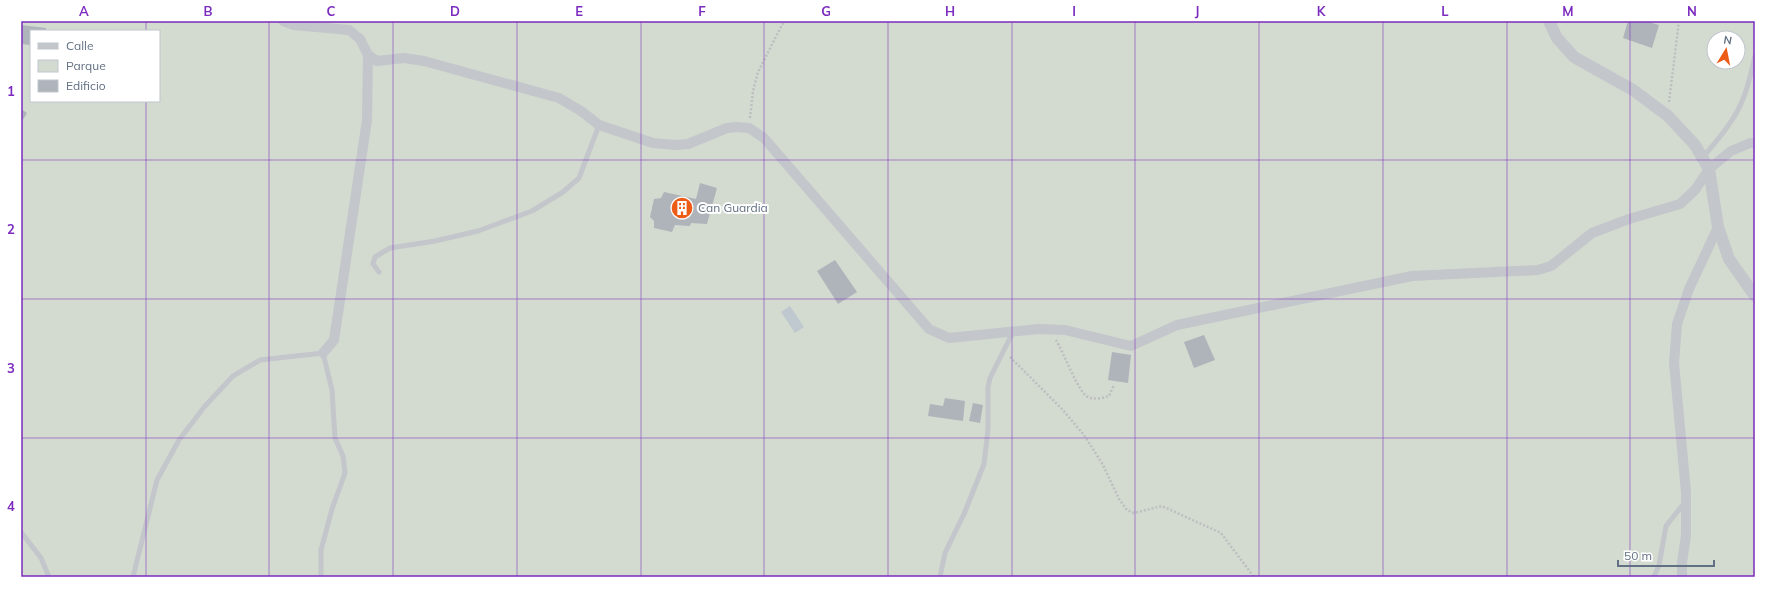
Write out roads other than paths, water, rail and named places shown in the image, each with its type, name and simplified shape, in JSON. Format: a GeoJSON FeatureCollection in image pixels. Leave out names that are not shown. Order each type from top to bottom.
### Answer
{"type":"FeatureCollection","features":[{"type":"Feature","properties":{"kind":"street"},"geometry":{"type":"LineString","coordinates":[[283,21],[294,25],[349,30],[360,39],[368,55],[367,120],[334,340],[323,353]]}},
{"type":"Feature","properties":{"kind":"street"},"geometry":{"type":"LineString","coordinates":[[1549,21],[1557,38],[1574,57],[1633,90],[1668,116],[1695,145],[1706,164],[1718,227],[1730,259],[1755,296]]}},
{"type":"Feature","properties":{"kind":"street"},"geometry":{"type":"LineString","coordinates":[[368,55],[377,61],[404,58],[424,61],[559,98],[581,111],[599,125],[653,143],[676,145],[688,144],[727,128],[749,128],[764,138],[929,329],[948,338],[1046,329],[1065,330],[1132,346],[1178,325],[1412,276],[1538,270],[1551,266],[1592,233],[1629,219],[1680,204],[1695,190],[1706,164],[1731,151],[1750,143],[1755,143]]}},
{"type":"Feature","properties":{"kind":"street"},"geometry":{"type":"LineString","coordinates":[[1682,577],[1682,562],[1686,536],[1686,501],[1674,363],[1677,324],[1689,289],[1718,227]]}},
{"type":"Feature","properties":{"kind":"lane"},"geometry":{"type":"LineString","coordinates":[[1706,164],[1743,100],[1750,79],[1755,56]]}},
{"type":"Feature","properties":{"kind":"lane"},"geometry":{"type":"LineString","coordinates":[[380,272],[373,264],[375,257],[390,248],[435,241],[478,231],[532,211],[563,192],[579,178],[599,125]]}},
{"type":"Feature","properties":{"kind":"lane"},"geometry":{"type":"LineString","coordinates":[[940,577],[945,553],[984,464],[988,436],[988,387],[990,378],[1014,331]]}},
{"type":"Feature","properties":{"kind":"lane"},"geometry":{"type":"LineString","coordinates":[[134,577],[157,480],[179,440],[205,406],[233,376],[260,360],[323,353],[332,390],[335,438],[343,456],[345,473],[332,510],[321,550],[322,577]]}},
{"type":"Feature","properties":{"kind":"lane"},"geometry":{"type":"LineString","coordinates":[[1654,577],[1666,526],[1686,501]]}},
{"type":"Feature","properties":{"kind":"lane"},"geometry":{"type":"LineString","coordinates":[[21,532],[41,558],[49,577]]}},
{"type":"Feature","properties":{"kind":"place","name":"Can Guardia"},"geometry":{"type":"Point","coordinates":[682,208]}}]}
